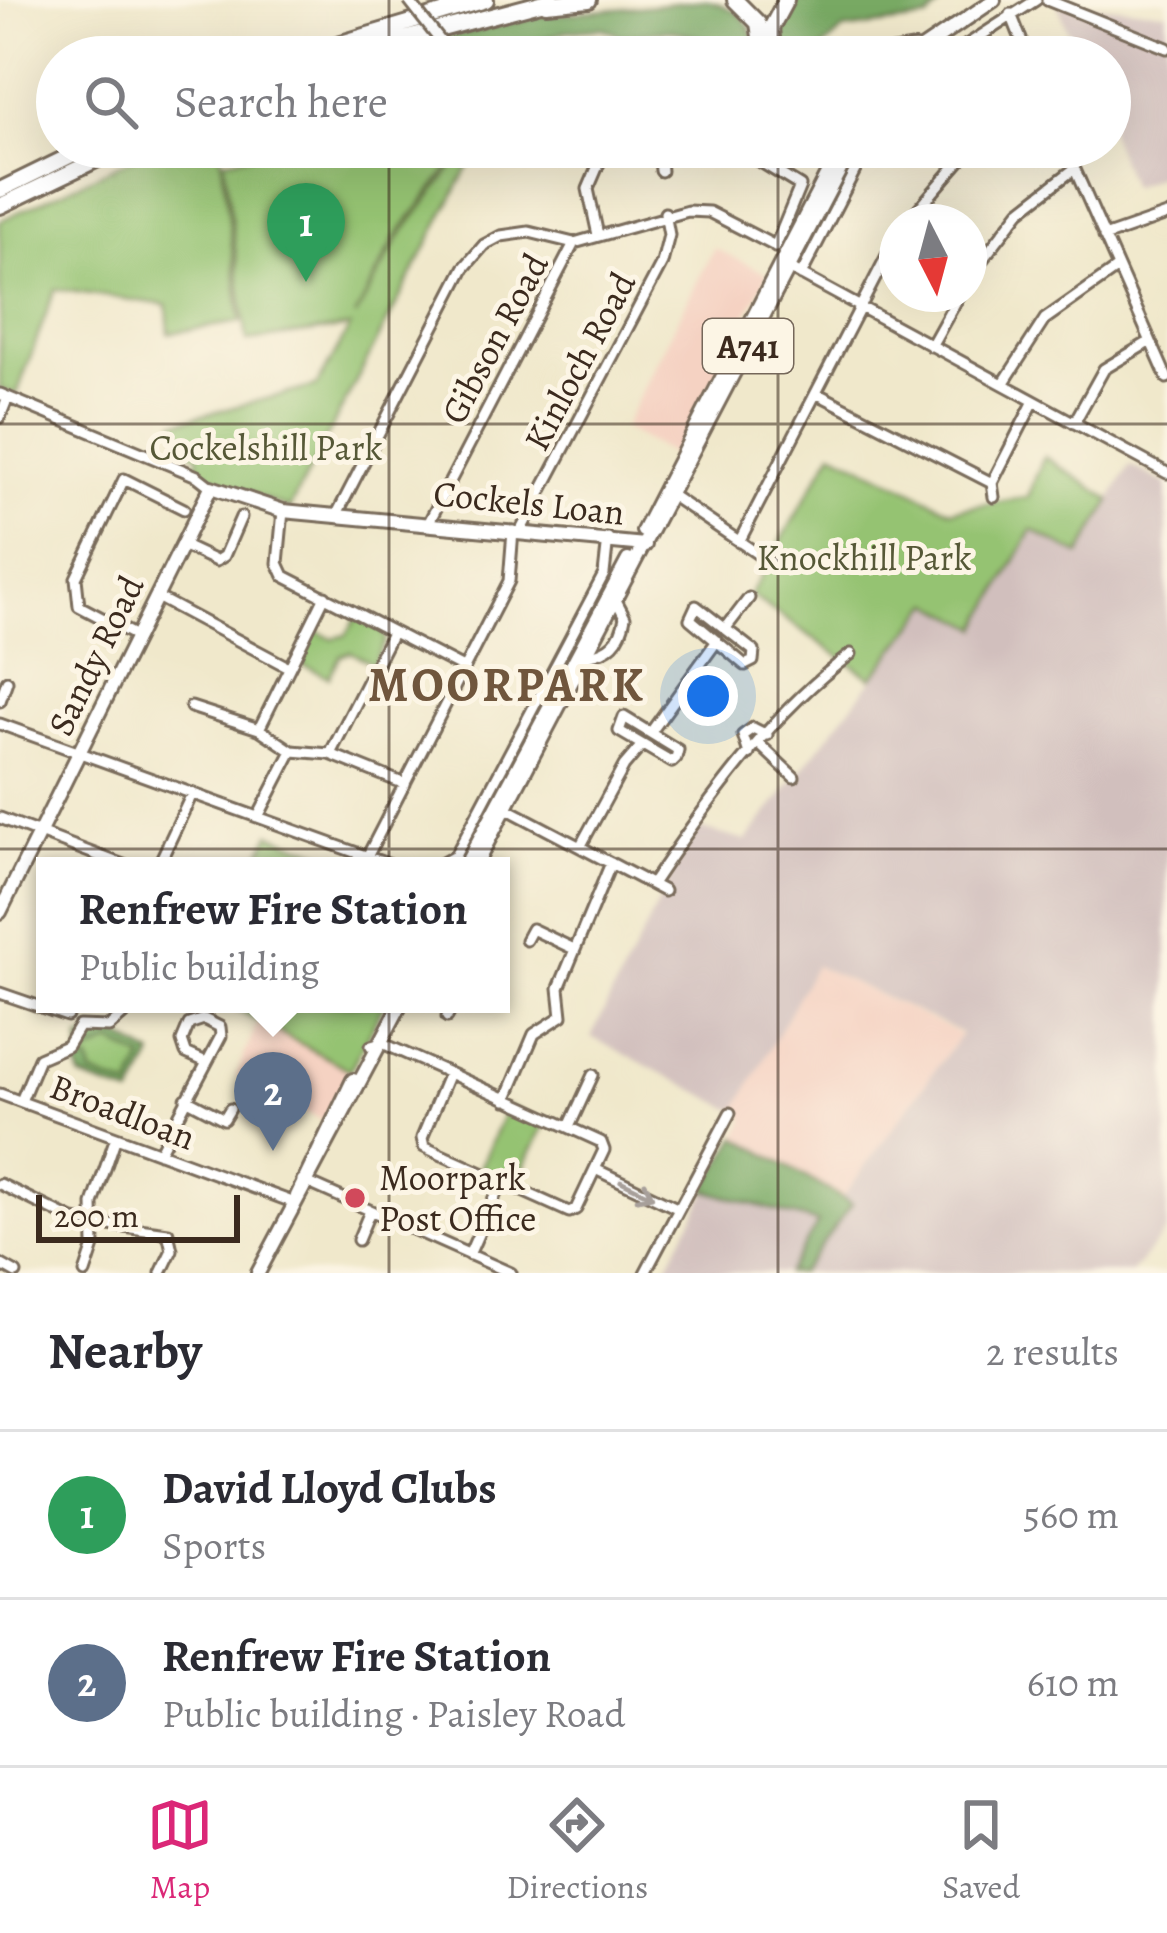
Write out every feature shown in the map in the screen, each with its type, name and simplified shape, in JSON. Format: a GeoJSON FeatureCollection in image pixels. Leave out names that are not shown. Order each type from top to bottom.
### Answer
{"type":"FeatureCollection","features":[{"type":"Feature","properties":{"kind":"highway"},"geometry":{"type":"LineString","coordinates":[[365,36],[486,0]]}},
{"type":"Feature","properties":{"kind":"highway"},"geometry":{"type":"LineString","coordinates":[[411,36],[552,0]]}},
{"type":"Feature","properties":{"kind":"highway"},"geometry":{"type":"LineString","coordinates":[[515,7],[589,0]]}},
{"type":"Feature","properties":{"kind":"highway"},"geometry":{"type":"LineString","coordinates":[[735,0],[758,23],[760,36]]}},
{"type":"Feature","properties":{"kind":"highway"},"geometry":{"type":"LineString","coordinates":[[771,36],[770,28],[786,0]]}},
{"type":"Feature","properties":{"kind":"highway"},"geometry":{"type":"LineString","coordinates":[[0,190],[45,168]]}},
{"type":"Feature","properties":{"kind":"highway"},"geometry":{"type":"LineString","coordinates":[[0,206],[79,168]]}},
{"type":"Feature","properties":{"kind":"main road"},"geometry":{"type":"LineString","coordinates":[[940,36],[994,0]]}},
{"type":"Feature","properties":{"kind":"main road"},"geometry":{"type":"LineString","coordinates":[[963,36],[1010,7]]}},
{"type":"Feature","properties":{"kind":"main road","name":"A741"},"geometry":{"type":"LineString","coordinates":[[479,857],[830,168]]}},
{"type":"Feature","properties":{"kind":"main road","name":"A741"},"geometry":{"type":"LineString","coordinates":[[783,261],[839,168]]}},
{"type":"Feature","properties":{"kind":"main road","name":"Cockels Loan"},"geometry":{"type":"LineString","coordinates":[[212,488],[283,511],[641,544]]}},
{"type":"Feature","properties":{"kind":"main road","name":"Sandy Road"},"geometry":{"type":"LineString","coordinates":[[0,913],[212,488]]}},
{"type":"Feature","properties":{"kind":"main road","name":"A741"},"geometry":{"type":"LineString","coordinates":[[471,857],[586,656],[641,544]]}},
{"type":"Feature","properties":{"kind":"main road"},"geometry":{"type":"LineString","coordinates":[[258,1273],[392,1013]]}},
{"type":"Feature","properties":{"kind":"street"},"geometry":{"type":"LineString","coordinates":[[408,0],[436,36]]}},
{"type":"Feature","properties":{"kind":"street"},"geometry":{"type":"LineString","coordinates":[[1020,36],[1010,7],[1036,0]]}},
{"type":"Feature","properties":{"kind":"street"},"geometry":{"type":"LineString","coordinates":[[1047,0],[1167,49]]}},
{"type":"Feature","properties":{"kind":"street"},"geometry":{"type":"LineString","coordinates":[[968,36],[974,30]]}},
{"type":"Feature","properties":{"kind":"street"},"geometry":{"type":"LineString","coordinates":[[597,168],[588,189],[598,236]]}},
{"type":"Feature","properties":{"kind":"street"},"geometry":{"type":"LineString","coordinates":[[775,168],[797,180],[800,193],[783,261]]}},
{"type":"Feature","properties":{"kind":"street"},"geometry":{"type":"LineString","coordinates":[[783,261],[852,168]]}},
{"type":"Feature","properties":{"kind":"street"},"geometry":{"type":"LineString","coordinates":[[923,204],[954,168]]}},
{"type":"Feature","properties":{"kind":"street"},"geometry":{"type":"LineString","coordinates":[[987,254],[1020,211],[1074,169],[1167,378]]}},
{"type":"Feature","properties":{"kind":"street"},"geometry":{"type":"LineString","coordinates":[[337,514],[464,268],[484,245],[529,232],[574,243],[665,213],[709,212],[860,307],[1167,473]]}},
{"type":"Feature","properties":{"kind":"street","name":"Kinloch Road"},"geometry":{"type":"LineString","coordinates":[[367,857],[508,581],[517,530],[662,263],[669,235],[665,213]]}},
{"type":"Feature","properties":{"kind":"street"},"geometry":{"type":"LineString","coordinates":[[1104,238],[1167,214]]}},
{"type":"Feature","properties":{"kind":"street","name":"Gibson Road"},"geometry":{"type":"LineString","coordinates":[[429,522],[574,243]]}},
{"type":"Feature","properties":{"kind":"street"},"geometry":{"type":"LineString","coordinates":[[1003,384],[1045,319],[1116,269]]}},
{"type":"Feature","properties":{"kind":"street"},"geometry":{"type":"LineString","coordinates":[[739,542],[879,271]]}},
{"type":"Feature","properties":{"kind":"street"},"geometry":{"type":"LineString","coordinates":[[932,346],[950,312]]}},
{"type":"Feature","properties":{"kind":"street"},"geometry":{"type":"LineString","coordinates":[[1074,423],[1104,369],[1149,342]]}},
{"type":"Feature","properties":{"kind":"street"},"geometry":{"type":"LineString","coordinates":[[816,393],[992,483]]}},
{"type":"Feature","properties":{"kind":"street"},"geometry":{"type":"LineString","coordinates":[[0,417],[4,396]]}},
{"type":"Feature","properties":{"kind":"street","name":"Cockels Loan"},"geometry":{"type":"LineString","coordinates":[[4,396],[197,476],[212,488]]}},
{"type":"Feature","properties":{"kind":"street"},"geometry":{"type":"LineString","coordinates":[[994,496],[992,483],[1034,400]]}},
{"type":"Feature","properties":{"kind":"street"},"geometry":{"type":"LineString","coordinates":[[138,637],[79,606],[76,578],[124,479],[184,509]]}},
{"type":"Feature","properties":{"kind":"street"},"geometry":{"type":"LineString","coordinates":[[667,492],[774,566],[778,560]]}},
{"type":"Feature","properties":{"kind":"street"},"geometry":{"type":"LineString","coordinates":[[283,511],[278,563],[284,576],[463,668]]}},
{"type":"Feature","properties":{"kind":"street"},"geometry":{"type":"LineString","coordinates":[[182,545],[216,562],[224,556],[241,517]]}},
{"type":"Feature","properties":{"kind":"street"},"geometry":{"type":"LineString","coordinates":[[453,857],[604,574],[608,538]]}},
{"type":"Feature","properties":{"kind":"street"},"geometry":{"type":"LineString","coordinates":[[259,729],[325,596]]}},
{"type":"Feature","properties":{"kind":"street"},"geometry":{"type":"LineString","coordinates":[[157,597],[287,667]]}},
{"type":"Feature","properties":{"kind":"street"},"geometry":{"type":"LineString","coordinates":[[580,847],[624,766],[749,598]]}},
{"type":"Feature","properties":{"kind":"street"},"geometry":{"type":"LineString","coordinates":[[696,606],[754,651],[753,661],[746,665],[716,640],[690,619],[696,606]]}},
{"type":"Feature","properties":{"kind":"street"},"geometry":{"type":"LineString","coordinates":[[330,754],[392,633]]}},
{"type":"Feature","properties":{"kind":"street"},"geometry":{"type":"LineString","coordinates":[[652,884],[698,814],[749,754],[851,654]]}},
{"type":"Feature","properties":{"kind":"street"},"geometry":{"type":"LineString","coordinates":[[0,701],[7,682]]}},
{"type":"Feature","properties":{"kind":"street"},"geometry":{"type":"LineString","coordinates":[[191,707],[259,729],[292,751],[330,754],[405,784]]}},
{"type":"Feature","properties":{"kind":"street"},"geometry":{"type":"LineString","coordinates":[[624,717],[678,750],[676,758],[671,762],[643,745],[619,731],[624,717]]}},
{"type":"Feature","properties":{"kind":"street"},"geometry":{"type":"LineString","coordinates":[[0,724],[367,857]]}},
{"type":"Feature","properties":{"kind":"street"},"geometry":{"type":"LineString","coordinates":[[749,754],[743,736],[753,728],[794,777]]}},
{"type":"Feature","properties":{"kind":"street"},"geometry":{"type":"LineString","coordinates":[[258,817],[292,751]]}},
{"type":"Feature","properties":{"kind":"street"},"geometry":{"type":"LineString","coordinates":[[162,857],[192,794]]}},
{"type":"Feature","properties":{"kind":"street"},"geometry":{"type":"LineString","coordinates":[[502,806],[664,891]]}},
{"type":"Feature","properties":{"kind":"street"},"geometry":{"type":"LineString","coordinates":[[0,818],[101,857]]}},
{"type":"Feature","properties":{"kind":"street"},"geometry":{"type":"LineString","coordinates":[[506,1100],[534,1034],[562,1016],[559,988],[611,863]]}},
{"type":"Feature","properties":{"kind":"street"},"geometry":{"type":"LineString","coordinates":[[526,940],[532,928],[574,949]]}},
{"type":"Feature","properties":{"kind":"street"},"geometry":{"type":"LineString","coordinates":[[0,993],[36,1005]]}},
{"type":"Feature","properties":{"kind":"street"},"geometry":{"type":"LineString","coordinates":[[58,1013],[79,1026],[109,1027],[125,1013]]}},
{"type":"Feature","properties":{"kind":"street"},"geometry":{"type":"LineString","coordinates":[[448,1017],[450,1013]]}},
{"type":"Feature","properties":{"kind":"street"},"geometry":{"type":"LineString","coordinates":[[159,1154],[222,1030],[197,1020],[189,1024],[182,1047],[204,1061]]}},
{"type":"Feature","properties":{"kind":"street"},"geometry":{"type":"LineString","coordinates":[[21,1101],[39,1058],[67,1046],[79,1026]]}},
{"type":"Feature","properties":{"kind":"street"},"geometry":{"type":"LineString","coordinates":[[376,1044],[449,1073],[603,1145],[576,1209],[569,1212],[422,1144],[449,1073]]}},
{"type":"Feature","properties":{"kind":"street"},"geometry":{"type":"LineString","coordinates":[[569,1127],[593,1075]]}},
{"type":"Feature","properties":{"kind":"street","name":"Broadloan"},"geometry":{"type":"LineString","coordinates":[[0,1094],[295,1203]]}},
{"type":"Feature","properties":{"kind":"street"},"geometry":{"type":"LineString","coordinates":[[186,1099],[224,1119],[230,1109]]}},
{"type":"Feature","properties":{"kind":"street"},"geometry":{"type":"LineString","coordinates":[[645,1273],[730,1113]]}},
{"type":"Feature","properties":{"kind":"street"},"geometry":{"type":"LineString","coordinates":[[723,1126],[736,1133]]}},
{"type":"Feature","properties":{"kind":"street"},"geometry":{"type":"LineString","coordinates":[[85,1273],[94,1246],[92,1222],[116,1137]]}},
{"type":"Feature","properties":{"kind":"street"},"geometry":{"type":"LineString","coordinates":[[596,1169],[679,1209]]}},
{"type":"Feature","properties":{"kind":"street"},"geometry":{"type":"LineString","coordinates":[[306,1182],[511,1273]]}},
{"type":"Feature","properties":{"kind":"street"},"geometry":{"type":"LineString","coordinates":[[469,1255],[501,1182]]}},
{"type":"Feature","properties":{"kind":"street"},"geometry":{"type":"LineString","coordinates":[[0,1184],[73,1220],[168,1233],[172,1250],[161,1273]]}},
{"type":"Feature","properties":{"kind":"street"},"geometry":{"type":"LineString","coordinates":[[358,1240],[370,1211]]}},
{"type":"Feature","properties":{"kind":"street"},"geometry":{"type":"LineString","coordinates":[[0,1264],[16,1273]]}},
{"type":"Feature","properties":{"kind":"shaded area"},"geometry":{"type":"Polygon","coordinates":[[[1056,1],[1167,12],[1167,173],[1131,187],[1123,168],[1131,168],[1131,36],[1070,36],[1056,1]]]}},
{"type":"Feature","properties":{"kind":"shaded area"},"geometry":{"type":"Polygon","coordinates":[[[714,248],[768,274],[674,456],[623,428],[714,248]]]}},
{"type":"Feature","properties":{"kind":"shaded area"},"geometry":{"type":"Polygon","coordinates":[[[1130,465],[1167,484],[1167,1230],[1131,1273],[663,1273],[737,1137],[842,1198],[962,1033],[815,965],[736,1111],[591,1037],[696,827],[746,841],[932,603],[980,627],[1032,529],[1080,554],[1130,465]]]}},
{"type":"Feature","properties":{"kind":"shaded area"},"geometry":{"type":"Polygon","coordinates":[[[815,965],[961,1034],[842,1198],[737,1137],[746,1120],[736,1111],[815,965]]]}},
{"type":"Feature","properties":{"kind":"shaded area"},"geometry":{"type":"Polygon","coordinates":[[[258,1021],[350,1070],[323,1121],[236,1076],[258,1021]]]}},
{"type":"Feature","properties":{"kind":"green space"},"geometry":{"type":"Polygon","coordinates":[[[707,0],[739,14],[753,36],[692,36],[670,30],[622,36],[602,28],[552,36],[452,36],[544,16],[707,0]]]}},
{"type":"Feature","properties":{"kind":"green space"},"geometry":{"type":"Polygon","coordinates":[[[796,0],[966,0],[942,4],[928,19],[843,30],[836,36],[780,36],[782,13],[796,0]]]}},
{"type":"Feature","properties":{"kind":"green space"},"geometry":{"type":"Polygon","coordinates":[[[112,168],[223,168],[241,322],[169,333],[167,305],[55,289],[17,394],[0,389],[0,221],[112,168]]]}},
{"type":"Feature","properties":{"kind":"green space","name":"Cockelshill Park"},"geometry":{"type":"Polygon","coordinates":[[[225,168],[449,168],[395,238],[355,317],[399,238],[452,168],[468,168],[289,509],[195,470],[199,456],[184,449],[175,422],[317,386],[350,327],[247,341],[225,168]]]}},
{"type":"Feature","properties":{"kind":"green space","name":"Knockhill Park"},"geometry":{"type":"Polygon","coordinates":[[[833,451],[951,510],[1028,497],[1044,456],[1111,500],[1080,555],[1032,530],[979,628],[932,603],[872,678],[750,595],[833,451]]]}},
{"type":"Feature","properties":{"kind":"green space"},"geometry":{"type":"Polygon","coordinates":[[[357,617],[382,629],[385,641],[373,664],[351,652],[340,656],[329,677],[297,662],[312,629],[332,639],[346,635],[357,617]]]}},
{"type":"Feature","properties":{"kind":"green space"},"geometry":{"type":"Polygon","coordinates":[[[270,834],[333,857],[258,857],[270,834]]]}},
{"type":"Feature","properties":{"kind":"green space"},"geometry":{"type":"Polygon","coordinates":[[[243,1013],[379,1013],[350,1070],[243,1013]]]}},
{"type":"Feature","properties":{"kind":"green space"},"geometry":{"type":"Polygon","coordinates":[[[110,1031],[153,1056],[132,1096],[81,1078],[80,1039],[110,1031]]]}},
{"type":"Feature","properties":{"kind":"green space"},"geometry":{"type":"Polygon","coordinates":[[[110,1031],[153,1056],[132,1096],[81,1078],[77,1065],[89,1061],[92,1075],[130,1088],[143,1059],[112,1043],[82,1057],[80,1039],[110,1031]]]}},
{"type":"Feature","properties":{"kind":"green space"},"geometry":{"type":"Polygon","coordinates":[[[507,1106],[545,1123],[516,1184],[480,1168],[507,1106]]]}},
{"type":"Feature","properties":{"kind":"green space"},"geometry":{"type":"Polygon","coordinates":[[[737,1137],[852,1204],[800,1273],[787,1273],[818,1223],[705,1190],[737,1137]]]}},
{"type":"Feature","properties":{"kind":"place","name":"David Lloyd Clubs"},"geometry":{"type":"Point","coordinates":[306,282]}},
{"type":"Feature","properties":{"kind":"place","name":"Renfrew Fire Station"},"geometry":{"type":"Point","coordinates":[273,1151]}},
{"type":"Feature","properties":{"kind":"place","name":"Moorpark Post Office"},"geometry":{"type":"Point","coordinates":[355,1198]}},
{"type":"Feature","properties":{"kind":"district","name":"MOORPARK"},"geometry":{"type":"Point","coordinates":[507,684]}}]}
